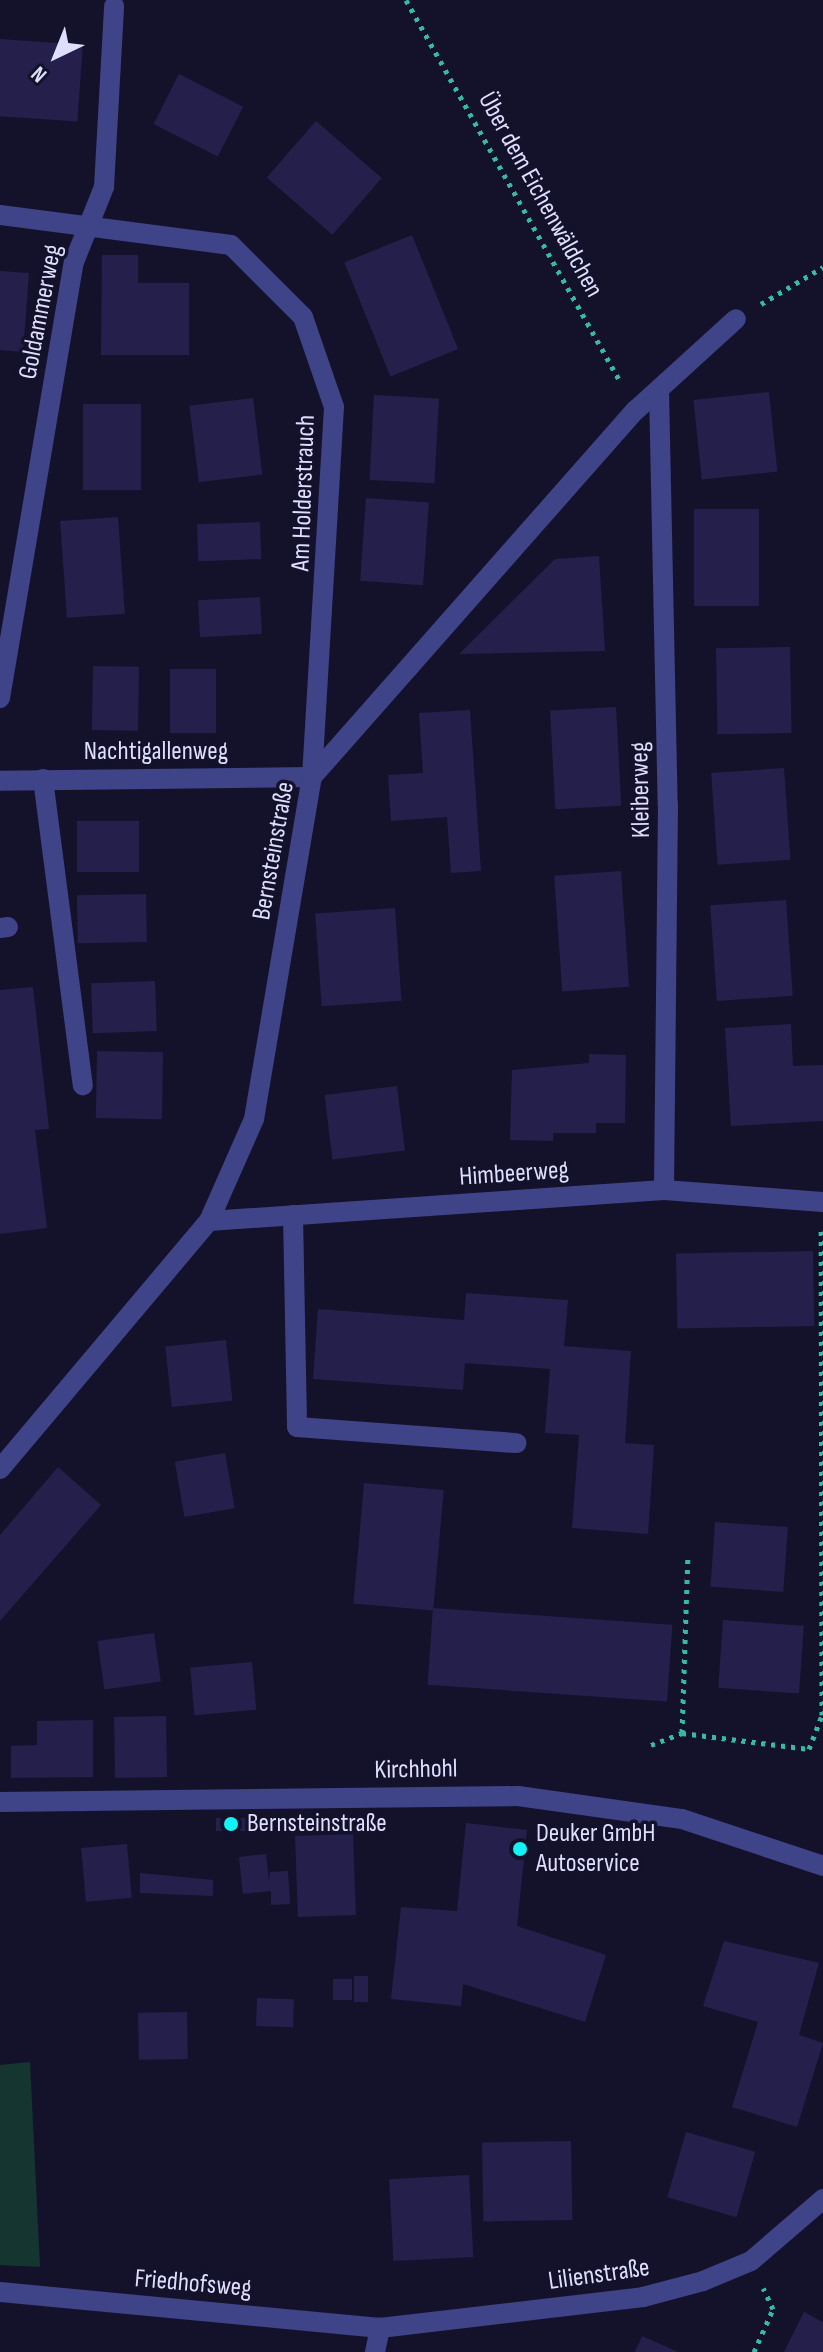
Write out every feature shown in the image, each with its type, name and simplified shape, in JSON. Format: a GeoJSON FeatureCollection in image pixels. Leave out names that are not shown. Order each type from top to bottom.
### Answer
{"type":"FeatureCollection","features":[{"type":"Feature","properties":{"kind":"street"},"geometry":{"type":"LineString","coordinates":[[89,221],[104,187],[114,6]]}},
{"type":"Feature","properties":{"kind":"street","name":"Am Holderstrauch"},"geometry":{"type":"LineString","coordinates":[[0,215],[89,221],[231,245],[303,317],[334,407],[312,777]]}},
{"type":"Feature","properties":{"kind":"street","name":"Goldammerweg"},"geometry":{"type":"LineString","coordinates":[[0,698],[74,262],[89,221]]}},
{"type":"Feature","properties":{"kind":"street","name":"Bernsteinstraße"},"geometry":{"type":"LineString","coordinates":[[0,1469],[209,1221],[254,1119],[312,777],[636,410],[736,319]]}},
{"type":"Feature","properties":{"kind":"street","name":"Kleiberweg"},"geometry":{"type":"LineString","coordinates":[[659,390],[668,805],[664,1190]]}},
{"type":"Feature","properties":{"kind":"street","name":"Nachtigallenweg"},"geometry":{"type":"LineString","coordinates":[[0,781],[312,777]]}},
{"type":"Feature","properties":{"kind":"street"},"geometry":{"type":"LineString","coordinates":[[43,779],[83,1085]]}},
{"type":"Feature","properties":{"kind":"street","name":"Himbeerweg"},"geometry":{"type":"LineString","coordinates":[[209,1221],[664,1190],[822,1202]]}},
{"type":"Feature","properties":{"kind":"street"},"geometry":{"type":"LineString","coordinates":[[293,1215],[297,1427],[516,1443]]}},
{"type":"Feature","properties":{"kind":"street","name":"Kirchhohl"},"geometry":{"type":"LineString","coordinates":[[0,1802],[518,1796],[682,1819],[823,1866]]}},
{"type":"Feature","properties":{"kind":"street","name":"Lilienstraße"},"geometry":{"type":"LineString","coordinates":[[380,2328],[643,2297],[751,2261],[823,2199]]}},
{"type":"Feature","properties":{"kind":"street","name":"Friedhofsweg"},"geometry":{"type":"LineString","coordinates":[[0,2292],[380,2328]]}},
{"type":"Feature","properties":{"kind":"street"},"geometry":{"type":"LineString","coordinates":[[375,2352],[380,2328]]}},
{"type":"Feature","properties":{"kind":"path","name":"Über dem Eichenwäldchen"},"geometry":{"type":"LineString","coordinates":[[406,0],[636,410]]}},
{"type":"Feature","properties":{"kind":"path"},"geometry":{"type":"LineString","coordinates":[[736,319],[823,267]]}},
{"type":"Feature","properties":{"kind":"path"},"geometry":{"type":"LineString","coordinates":[[651,1745],[682,1733],[809,1749],[822,1715],[822,1202]]}},
{"type":"Feature","properties":{"kind":"path"},"geometry":{"type":"LineString","coordinates":[[682,1733],[688,1555]]}},
{"type":"Feature","properties":{"kind":"path"},"geometry":{"type":"LineString","coordinates":[[751,2261],[773,2309],[754,2352]]}},
{"type":"Feature","properties":{"kind":"green space"},"geometry":{"type":"Polygon","coordinates":[[[30,2062],[40,2267],[0,2265],[0,2065],[30,2062]]]}},
{"type":"Feature","properties":{"kind":"building"},"geometry":{"type":"Polygon","coordinates":[[[0,39],[83,45],[77,122],[0,116],[0,39]]]}},
{"type":"Feature","properties":{"kind":"building"},"geometry":{"type":"Polygon","coordinates":[[[179,74],[243,107],[218,157],[154,124],[179,74]]]}},
{"type":"Feature","properties":{"kind":"building"},"geometry":{"type":"Polygon","coordinates":[[[316,121],[382,178],[332,235],[267,178],[316,121]]]}},
{"type":"Feature","properties":{"kind":"building"},"geometry":{"type":"Polygon","coordinates":[[[412,235],[458,349],[390,376],[344,262],[412,235]]]}},
{"type":"Feature","properties":{"kind":"building"},"geometry":{"type":"Polygon","coordinates":[[[102,255],[138,255],[138,283],[189,283],[189,355],[101,355],[102,255]]]}},
{"type":"Feature","properties":{"kind":"building"},"geometry":{"type":"Polygon","coordinates":[[[0,271],[29,273],[23,352],[0,350],[0,271]]]}},
{"type":"Feature","properties":{"kind":"building"},"geometry":{"type":"Polygon","coordinates":[[[769,392],[777,472],[702,480],[693,400],[769,392]]]}},
{"type":"Feature","properties":{"kind":"building"},"geometry":{"type":"Polygon","coordinates":[[[374,395],[439,398],[434,483],[370,480],[374,395]]]}},
{"type":"Feature","properties":{"kind":"building"},"geometry":{"type":"Polygon","coordinates":[[[253,398],[262,474],[199,482],[189,406],[253,398]]]}},
{"type":"Feature","properties":{"kind":"building"},"geometry":{"type":"Polygon","coordinates":[[[83,404],[141,404],[141,490],[83,490],[83,404]]]}},
{"type":"Feature","properties":{"kind":"building"},"geometry":{"type":"Polygon","coordinates":[[[366,498],[429,502],[423,585],[360,581],[366,498]]]}},
{"type":"Feature","properties":{"kind":"building"},"geometry":{"type":"Polygon","coordinates":[[[694,509],[759,509],[759,606],[694,606],[694,509]]]}},
{"type":"Feature","properties":{"kind":"building"},"geometry":{"type":"Polygon","coordinates":[[[118,517],[125,614],[67,618],[60,521],[118,517]]]}},
{"type":"Feature","properties":{"kind":"building"},"geometry":{"type":"Polygon","coordinates":[[[260,522],[261,559],[198,561],[197,524],[260,522]]]}},
{"type":"Feature","properties":{"kind":"building"},"geometry":{"type":"Polygon","coordinates":[[[599,556],[605,651],[459,654],[555,559],[599,556]]]}},
{"type":"Feature","properties":{"kind":"building"},"geometry":{"type":"Polygon","coordinates":[[[260,597],[262,634],[200,637],[198,600],[260,597]]]}},
{"type":"Feature","properties":{"kind":"building"},"geometry":{"type":"Polygon","coordinates":[[[790,647],[792,733],[718,734],[716,648],[790,647]]]}},
{"type":"Feature","properties":{"kind":"building"},"geometry":{"type":"Polygon","coordinates":[[[93,666],[139,667],[138,731],[92,730],[93,666]]]}},
{"type":"Feature","properties":{"kind":"building"},"geometry":{"type":"Polygon","coordinates":[[[170,669],[216,669],[216,733],[170,733],[170,669]]]}},
{"type":"Feature","properties":{"kind":"building"},"geometry":{"type":"Polygon","coordinates":[[[616,707],[621,806],[555,809],[550,710],[616,707]]]}},
{"type":"Feature","properties":{"kind":"building"},"geometry":{"type":"Polygon","coordinates":[[[470,710],[481,871],[451,873],[447,817],[391,821],[388,775],[423,773],[419,713],[470,710]]]}},
{"type":"Feature","properties":{"kind":"building"},"geometry":{"type":"Polygon","coordinates":[[[784,768],[790,860],[718,865],[711,773],[784,768]]]}},
{"type":"Feature","properties":{"kind":"building"},"geometry":{"type":"Polygon","coordinates":[[[77,821],[139,821],[139,872],[77,872],[77,821]]]}},
{"type":"Feature","properties":{"kind":"building"},"geometry":{"type":"Polygon","coordinates":[[[621,871],[629,987],[562,991],[554,876],[621,871]]]}},
{"type":"Feature","properties":{"kind":"building"},"geometry":{"type":"Polygon","coordinates":[[[146,894],[147,942],[78,943],[77,895],[146,894]]]}},
{"type":"Feature","properties":{"kind":"building"},"geometry":{"type":"Polygon","coordinates":[[[786,900],[793,996],[717,1001],[710,905],[786,900]]]}},
{"type":"Feature","properties":{"kind":"building"},"geometry":{"type":"Polygon","coordinates":[[[395,908],[401,1001],[322,1006],[315,914],[395,908]]]}},
{"type":"Feature","properties":{"kind":"building"},"geometry":{"type":"Polygon","coordinates":[[[155,981],[157,1031],[93,1033],[91,983],[155,981]]]}},
{"type":"Feature","properties":{"kind":"building"},"geometry":{"type":"Polygon","coordinates":[[[33,987],[49,1129],[35,1130],[47,1228],[0,1234],[0,990],[33,987]]]}},
{"type":"Feature","properties":{"kind":"building"},"geometry":{"type":"Polygon","coordinates":[[[791,1024],[793,1066],[823,1065],[823,1121],[731,1126],[725,1028],[791,1024]]]}},
{"type":"Feature","properties":{"kind":"building"},"geometry":{"type":"Polygon","coordinates":[[[97,1051],[163,1052],[162,1119],[96,1118],[97,1051]]]}},
{"type":"Feature","properties":{"kind":"building"},"geometry":{"type":"Polygon","coordinates":[[[589,1054],[626,1055],[625,1123],[596,1123],[596,1133],[553,1133],[553,1141],[510,1140],[512,1070],[589,1063],[589,1054]]]}},
{"type":"Feature","properties":{"kind":"building"},"geometry":{"type":"Polygon","coordinates":[[[397,1086],[405,1151],[332,1159],[325,1095],[397,1086]]]}},
{"type":"Feature","properties":{"kind":"building"},"geometry":{"type":"Polygon","coordinates":[[[813,1251],[814,1326],[677,1328],[676,1253],[813,1251]]]}},
{"type":"Feature","properties":{"kind":"building"},"geometry":{"type":"Polygon","coordinates":[[[466,1293],[568,1300],[564,1346],[631,1351],[625,1443],[654,1445],[648,1534],[572,1528],[579,1435],[545,1433],[550,1369],[465,1363],[463,1390],[313,1379],[318,1309],[464,1320],[466,1293]]]}},
{"type":"Feature","properties":{"kind":"building"},"geometry":{"type":"Polygon","coordinates":[[[226,1340],[232,1401],[172,1407],[165,1346],[226,1340]]]}},
{"type":"Feature","properties":{"kind":"building"},"geometry":{"type":"Polygon","coordinates":[[[225,1453],[235,1508],[184,1517],[175,1462],[225,1453]]]}},
{"type":"Feature","properties":{"kind":"building"},"geometry":{"type":"Polygon","coordinates":[[[58,1467],[101,1505],[0,1621],[0,1535],[58,1467]]]}},
{"type":"Feature","properties":{"kind":"building"},"geometry":{"type":"Polygon","coordinates":[[[364,1483],[444,1490],[433,1611],[353,1604],[364,1483]]]}},
{"type":"Feature","properties":{"kind":"building"},"geometry":{"type":"Polygon","coordinates":[[[715,1522],[788,1527],[783,1592],[710,1587],[715,1522]]]}},
{"type":"Feature","properties":{"kind":"building"},"geometry":{"type":"Polygon","coordinates":[[[433,1608],[672,1625],[667,1702],[428,1685],[433,1608]]]}},
{"type":"Feature","properties":{"kind":"building"},"geometry":{"type":"Polygon","coordinates":[[[723,1620],[804,1626],[799,1693],[718,1688],[723,1620]]]}},
{"type":"Feature","properties":{"kind":"building"},"geometry":{"type":"Polygon","coordinates":[[[154,1633],[161,1682],[104,1689],[98,1641],[154,1633]]]}},
{"type":"Feature","properties":{"kind":"building"},"geometry":{"type":"Polygon","coordinates":[[[252,1662],[256,1710],[194,1715],[190,1667],[252,1662]]]}},
{"type":"Feature","properties":{"kind":"building"},"geometry":{"type":"Polygon","coordinates":[[[166,1716],[167,1777],[115,1778],[114,1717],[166,1716]]]}},
{"type":"Feature","properties":{"kind":"building"},"geometry":{"type":"Polygon","coordinates":[[[93,1720],[93,1777],[11,1778],[11,1746],[37,1745],[37,1721],[93,1720]]]}},
{"type":"Feature","properties":{"kind":"building","name":"Bernsteinstraße"},"geometry":{"type":"Polygon","coordinates":[[[216,1818],[247,1818],[247,1831],[216,1831],[216,1818]]]}},
{"type":"Feature","properties":{"kind":"building"},"geometry":{"type":"Polygon","coordinates":[[[466,1823],[527,1830],[517,1926],[606,1955],[585,2022],[463,1984],[461,2006],[391,1999],[401,1907],[457,1911],[466,1823]]]}},
{"type":"Feature","properties":{"kind":"building"},"geometry":{"type":"Polygon","coordinates":[[[353,1834],[356,1915],[298,1917],[295,1836],[353,1834]]]}},
{"type":"Feature","properties":{"kind":"building"},"geometry":{"type":"Polygon","coordinates":[[[127,1844],[132,1898],[86,1902],[81,1848],[127,1844]]]}},
{"type":"Feature","properties":{"kind":"building"},"geometry":{"type":"Polygon","coordinates":[[[266,1854],[269,1881],[270,1872],[288,1871],[290,1904],[271,1905],[271,1891],[243,1894],[239,1857],[266,1854]]]}},
{"type":"Feature","properties":{"kind":"building"},"geometry":{"type":"Polygon","coordinates":[[[140,1873],[213,1880],[213,1896],[140,1893],[140,1873]]]}},
{"type":"Feature","properties":{"kind":"building"},"geometry":{"type":"Polygon","coordinates":[[[724,1941],[819,1963],[799,2035],[823,2043],[797,2127],[732,2107],[758,2022],[703,2006],[724,1941]]]}},
{"type":"Feature","properties":{"kind":"building"},"geometry":{"type":"Polygon","coordinates":[[[354,1976],[368,1976],[368,2002],[354,2002],[354,1976]]]}},
{"type":"Feature","properties":{"kind":"building"},"geometry":{"type":"Polygon","coordinates":[[[333,1979],[352,1979],[352,2000],[333,2000],[333,1979]]]}},
{"type":"Feature","properties":{"kind":"building"},"geometry":{"type":"Polygon","coordinates":[[[257,1998],[294,1999],[293,2027],[256,2026],[257,1998]]]}},
{"type":"Feature","properties":{"kind":"building"},"geometry":{"type":"Polygon","coordinates":[[[187,2012],[188,2059],[139,2060],[138,2013],[187,2012]]]}},
{"type":"Feature","properties":{"kind":"building"},"geometry":{"type":"Polygon","coordinates":[[[686,2132],[755,2152],[736,2217],[667,2197],[686,2132]]]}},
{"type":"Feature","properties":{"kind":"building"},"geometry":{"type":"Polygon","coordinates":[[[571,2141],[572,2220],[483,2222],[482,2143],[571,2141]]]}},
{"type":"Feature","properties":{"kind":"building"},"geometry":{"type":"Polygon","coordinates":[[[469,2175],[473,2257],[393,2261],[389,2179],[469,2175]]]}},
{"type":"Feature","properties":{"kind":"building"},"geometry":{"type":"Polygon","coordinates":[[[804,2312],[823,2322],[823,2352],[784,2352],[804,2312]]]}},
{"type":"Feature","properties":{"kind":"building"},"geometry":{"type":"Polygon","coordinates":[[[642,2336],[678,2352],[635,2352],[642,2336]]]}},
{"type":"Feature","properties":{"kind":"place","name":"Bernsteinstraße"},"geometry":{"type":"Point","coordinates":[231,1824]}},
{"type":"Feature","properties":{"kind":"place","name":"Deuker GmbH Autoservice"},"geometry":{"type":"Point","coordinates":[520,1849]}}]}
